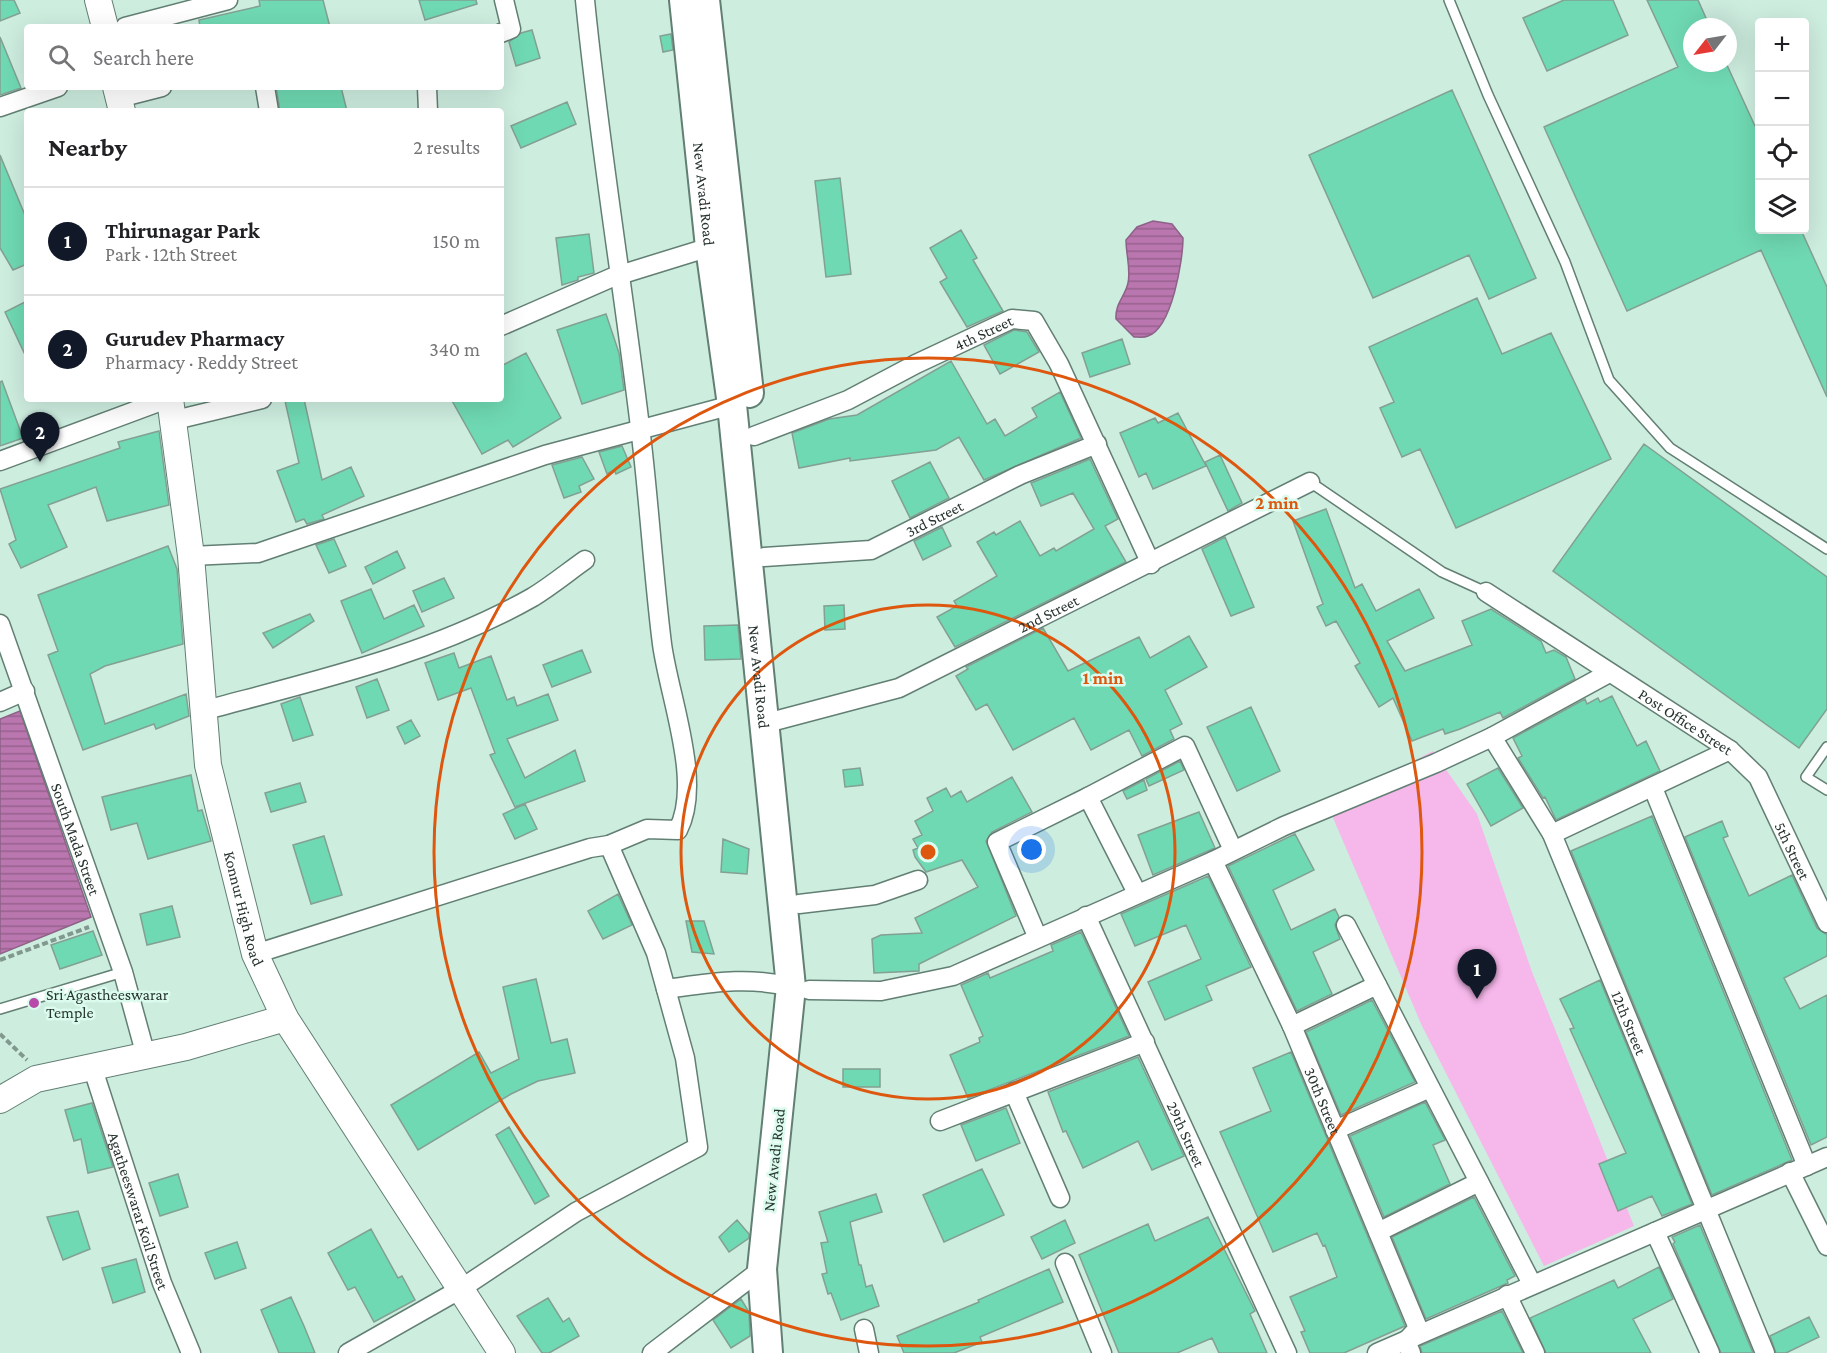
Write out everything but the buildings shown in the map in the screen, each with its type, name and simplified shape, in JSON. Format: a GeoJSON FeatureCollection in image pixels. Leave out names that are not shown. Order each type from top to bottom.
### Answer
{"type":"FeatureCollection","features":[{"type":"Feature","properties":{"kind":"main road"},"geometry":{"type":"LineString","coordinates":[[98,0],[104,24]]}},
{"type":"Feature","properties":{"kind":"main road","name":"New Avadi Road"},"geometry":{"type":"LineString","coordinates":[[684,0],[710,248],[732,405],[800,989],[762,1269],[768,1353]]}},
{"type":"Feature","properties":{"kind":"main road","name":"New Avadi Road"},"geometry":{"type":"LineString","coordinates":[[705,0],[754,436],[778,720],[799,904],[800,989],[781,1264],[787,1353]]}},
{"type":"Feature","properties":{"kind":"main road","name":"Konnur High Road"},"geometry":{"type":"LineString","coordinates":[[171,406],[191,556],[208,765],[255,954],[285,1018],[459,1290],[502,1353]]}},
{"type":"Feature","properties":{"kind":"main road"},"geometry":{"type":"LineString","coordinates":[[0,1100],[36,1079],[186,1047],[285,1018]]}},
{"type":"Feature","properties":{"kind":"street"},"geometry":{"type":"LineString","coordinates":[[136,24],[228,0]]}},
{"type":"Feature","properties":{"kind":"street"},"geometry":{"type":"LineString","coordinates":[[504,0],[511,30],[504,32]]}},
{"type":"Feature","properties":{"kind":"street"},"geometry":{"type":"LineString","coordinates":[[255,954],[590,848],[609,845],[647,829],[678,830],[685,818],[687,765],[662,646],[640,428],[585,0]]}},
{"type":"Feature","properties":{"kind":"street"},"geometry":{"type":"LineString","coordinates":[[0,107],[49,90]]}},
{"type":"Feature","properties":{"kind":"street"},"geometry":{"type":"LineString","coordinates":[[119,99],[151,90]]}},
{"type":"Feature","properties":{"kind":"street"},"geometry":{"type":"LineString","coordinates":[[266,90],[268,108]]}},
{"type":"Feature","properties":{"kind":"street"},"geometry":{"type":"LineString","coordinates":[[427,90],[428,108]]}},
{"type":"Feature","properties":{"kind":"street"},"geometry":{"type":"LineString","coordinates":[[504,325],[620,275],[710,248]]}},
{"type":"Feature","properties":{"kind":"street","name":"4th Street"},"geometry":{"type":"LineString","coordinates":[[754,436],[848,400],[916,364],[1012,319],[1034,321],[1059,364],[1151,564]]}},
{"type":"Feature","properties":{"kind":"street"},"geometry":{"type":"LineString","coordinates":[[0,461],[171,406],[223,402]]}},
{"type":"Feature","properties":{"kind":"street"},"geometry":{"type":"LineString","coordinates":[[191,556],[258,553],[545,455],[732,405]]}},
{"type":"Feature","properties":{"kind":"street","name":"3rd Street"},"geometry":{"type":"LineString","coordinates":[[764,557],[871,550],[1020,475],[1097,444]]}},
{"type":"Feature","properties":{"kind":"street","name":"2nd Street"},"geometry":{"type":"LineString","coordinates":[[778,720],[899,688],[1151,564],[1310,482]]}},
{"type":"Feature","properties":{"kind":"street"},"geometry":{"type":"LineString","coordinates":[[202,711],[370,666],[468,628],[533,597],[585,561]]}},
{"type":"Feature","properties":{"kind":"street","name":"Post Office Street"},"geometry":{"type":"LineString","coordinates":[[1486,592],[1730,750],[1758,777]]}},
{"type":"Feature","properties":{"kind":"street","name":"South Mada Street"},"geometry":{"type":"LineString","coordinates":[[0,624],[123,972],[146,1056]]}},
{"type":"Feature","properties":{"kind":"street"},"geometry":{"type":"LineString","coordinates":[[666,990],[730,980],[765,981],[800,989],[881,991],[953,976],[1037,936],[1213,861],[1233,850],[1492,737],[1609,673]]}},
{"type":"Feature","properties":{"kind":"street"},"geometry":{"type":"LineString","coordinates":[[0,702],[25,691]]}},
{"type":"Feature","properties":{"kind":"street","name":"12th Street"},"geometry":{"type":"LineString","coordinates":[[1492,737],[1552,834],[1765,1353]]}},
{"type":"Feature","properties":{"kind":"street"},"geometry":{"type":"LineString","coordinates":[[1037,936],[997,842],[1185,746],[1233,850]]}},
{"type":"Feature","properties":{"kind":"street"},"geometry":{"type":"LineString","coordinates":[[1552,834],[1730,750]]}},
{"type":"Feature","properties":{"kind":"street","name":"5th Street"},"geometry":{"type":"LineString","coordinates":[[1758,777],[1827,923]]}},
{"type":"Feature","properties":{"kind":"street"},"geometry":{"type":"LineString","coordinates":[[1653,788],[1827,1246]]}},
{"type":"Feature","properties":{"kind":"street"},"geometry":{"type":"LineString","coordinates":[[1088,797],[1137,893]]}},
{"type":"Feature","properties":{"kind":"street"},"geometry":{"type":"LineString","coordinates":[[348,1353],[459,1290],[576,1212],[698,1147],[685,1058],[656,953],[609,845]]}},
{"type":"Feature","properties":{"kind":"street","name":"30th Street"},"geometry":{"type":"LineString","coordinates":[[1213,861],[1292,1026],[1418,1328],[1408,1347]]}},
{"type":"Feature","properties":{"kind":"street"},"geometry":{"type":"LineString","coordinates":[[799,904],[875,895],[918,880]]}},
{"type":"Feature","properties":{"kind":"street","name":"29th Street"},"geometry":{"type":"LineString","coordinates":[[1086,916],[1287,1353]]}},
{"type":"Feature","properties":{"kind":"street"},"geometry":{"type":"LineString","coordinates":[[1346,925],[1532,1284]]}},
{"type":"Feature","properties":{"kind":"street"},"geometry":{"type":"LineString","coordinates":[[1292,1026],[1377,985]]}},
{"type":"Feature","properties":{"kind":"street"},"geometry":{"type":"LineString","coordinates":[[940,1121],[1145,1042]]}},
{"type":"Feature","properties":{"kind":"street","name":"Agatheeswarar Koil Street"},"geometry":{"type":"LineString","coordinates":[[92,1066],[158,1272],[191,1353]]}},
{"type":"Feature","properties":{"kind":"street"},"geometry":{"type":"LineString","coordinates":[[1335,1130],[1430,1088]]}},
{"type":"Feature","properties":{"kind":"street"},"geometry":{"type":"LineString","coordinates":[[1014,1092],[1060,1198]]}},
{"type":"Feature","properties":{"kind":"street"},"geometry":{"type":"LineString","coordinates":[[1377,1353],[1408,1347],[1507,1295],[1827,1157]]}},
{"type":"Feature","properties":{"kind":"street"},"geometry":{"type":"LineString","coordinates":[[1378,1232],[1479,1182]]}},
{"type":"Feature","properties":{"kind":"street"},"geometry":{"type":"LineString","coordinates":[[1655,1232],[1710,1353]]}},
{"type":"Feature","properties":{"kind":"street"},"geometry":{"type":"LineString","coordinates":[[1065,1263],[1102,1353]]}},
{"type":"Feature","properties":{"kind":"street"},"geometry":{"type":"LineString","coordinates":[[652,1353],[762,1269]]}},
{"type":"Feature","properties":{"kind":"street"},"geometry":{"type":"LineString","coordinates":[[1507,1295],[1534,1353]]}},
{"type":"Feature","properties":{"kind":"street"},"geometry":{"type":"LineString","coordinates":[[864,1329],[869,1353]]}},
{"type":"Feature","properties":{"kind":"lane"},"geometry":{"type":"LineString","coordinates":[[1449,0],[1488,95],[1565,262],[1609,380],[1670,448],[1827,549]]}},
{"type":"Feature","properties":{"kind":"lane"},"geometry":{"type":"LineString","coordinates":[[1310,482],[1442,572],[1486,592]]}},
{"type":"Feature","properties":{"kind":"lane"},"geometry":{"type":"LineString","coordinates":[[1827,747],[1806,777],[1827,790]]}},
{"type":"Feature","properties":{"kind":"lane"},"geometry":{"type":"LineString","coordinates":[[0,1009],[123,972]]}},
{"type":"Feature","properties":{"kind":"path"},"geometry":{"type":"LineString","coordinates":[[0,960],[105,922]]}},
{"type":"Feature","properties":{"kind":"path"},"geometry":{"type":"LineString","coordinates":[[0,1034],[33,1067],[36,1079]]}},
{"type":"Feature","properties":{"kind":"shaded area"},"geometry":{"type":"Polygon","coordinates":[[[1153,221],[1172,224],[1183,238],[1181,261],[1170,307],[1164,320],[1148,336],[1134,337],[1116,319],[1117,309],[1129,278],[1126,240],[1137,227],[1153,221]]]}},
{"type":"Feature","properties":{"kind":"shaded area"},"geometry":{"type":"Polygon","coordinates":[[[20,711],[91,917],[0,954],[0,719],[20,711]]]}},
{"type":"Feature","properties":{"kind":"shaded area"},"geometry":{"type":"Polygon","coordinates":[[[1433,751],[1477,814],[1532,972],[1634,1226],[1544,1266],[1422,1026],[1328,806],[1433,751]]]}},
{"type":"Feature","properties":{"kind":"place","name":"Gurudev Pharmacy"},"geometry":{"type":"Point","coordinates":[40,462]}},
{"type":"Feature","properties":{"kind":"place","name":"Thirunagar Park"},"geometry":{"type":"Point","coordinates":[1477,999]}},
{"type":"Feature","properties":{"kind":"place","name":"Sri Agastheeswarar Temple"},"geometry":{"type":"Point","coordinates":[34,1003]}}]}
